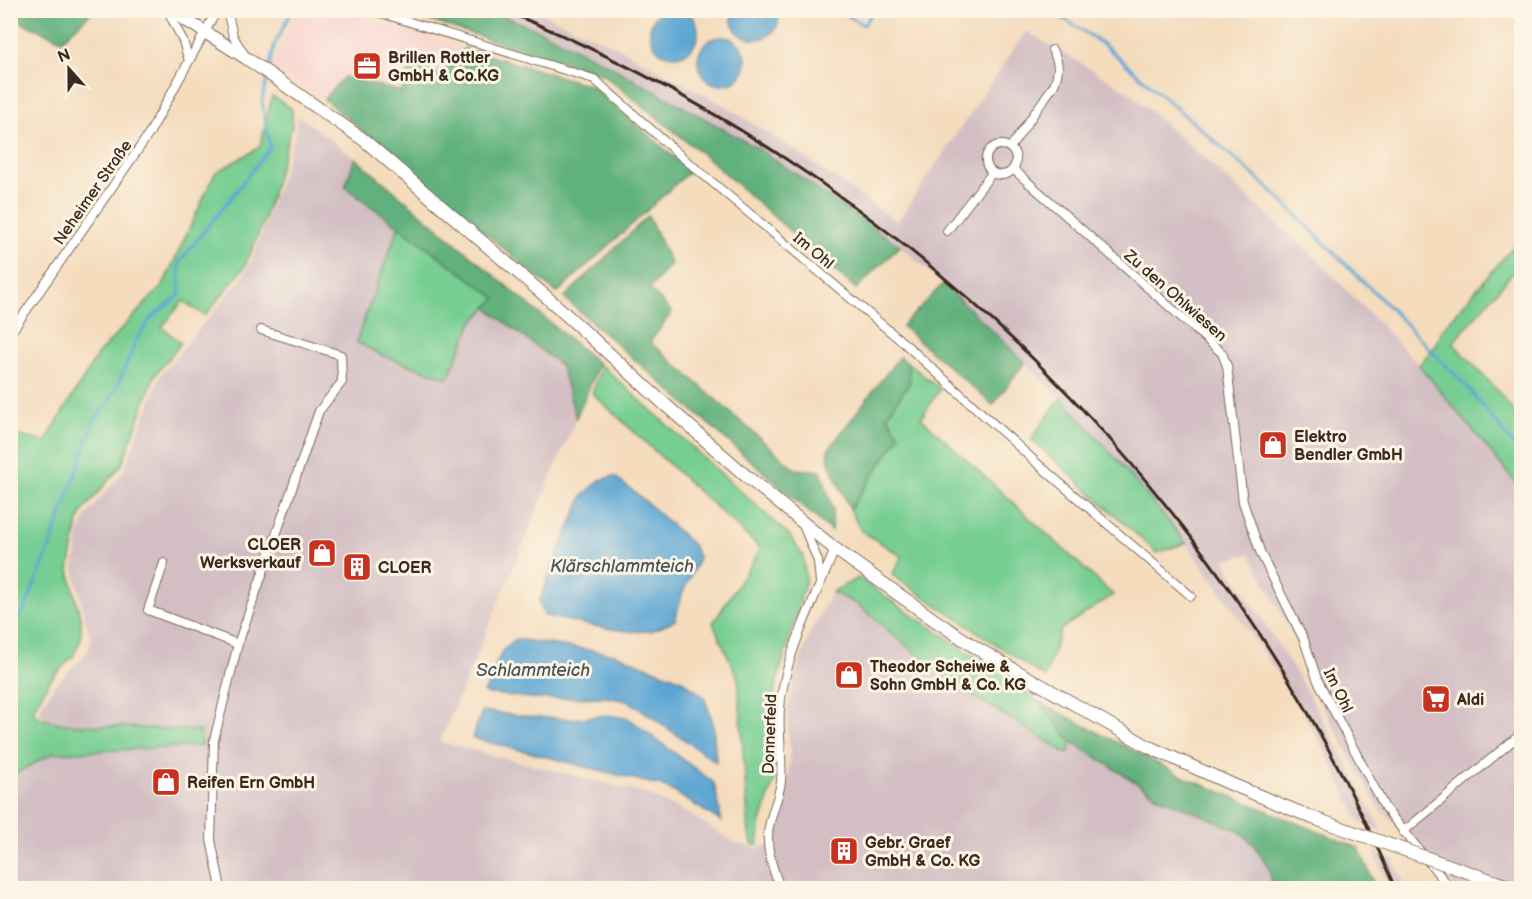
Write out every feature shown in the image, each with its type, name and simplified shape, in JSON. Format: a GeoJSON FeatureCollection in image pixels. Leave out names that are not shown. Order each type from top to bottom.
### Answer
{"type":"FeatureCollection","features":[{"type":"Feature","properties":{"kind":"main road"},"geometry":{"type":"LineString","coordinates":[[169,10],[246,58],[372,147],[458,219],[661,401],[801,521],[835,549],[978,649],[1149,747],[1231,784],[1313,818],[1516,888]]}},
{"type":"Feature","properties":{"kind":"street"},"geometry":{"type":"LineString","coordinates":[[169,10],[189,61]]}},
{"type":"Feature","properties":{"kind":"street","name":"Neheimer Straße"},"geometry":{"type":"LineString","coordinates":[[10,334],[149,134],[218,10]]}},
{"type":"Feature","properties":{"kind":"street"},"geometry":{"type":"LineString","coordinates":[[226,10],[233,36],[246,58]]}},
{"type":"Feature","properties":{"kind":"street","name":"Im Ohl"},"geometry":{"type":"LineString","coordinates":[[371,10],[594,79],[681,156],[905,344],[1039,465],[1191,596]]}},
{"type":"Feature","properties":{"kind":"street"},"geometry":{"type":"LineString","coordinates":[[1010,148],[1054,85],[1059,73],[1057,58],[1052,50]]}},
{"type":"Feature","properties":{"kind":"street"},"geometry":{"type":"LineString","coordinates":[[1001,144],[1010,148],[1016,160],[1012,170],[1000,175],[992,172],[986,165],[988,151],[1001,144]]}},
{"type":"Feature","properties":{"kind":"street","name":"Zu den Ohlwiesen"},"geometry":{"type":"LineString","coordinates":[[1012,170],[1222,353],[1227,366],[1243,502],[1261,554]]}},
{"type":"Feature","properties":{"kind":"street"},"geometry":{"type":"LineString","coordinates":[[947,231],[992,172]]}},
{"type":"Feature","properties":{"kind":"street"},"geometry":{"type":"LineString","coordinates":[[221,888],[211,840],[214,740],[238,644],[319,411],[342,382],[341,356],[261,330]]}},
{"type":"Feature","properties":{"kind":"street","name":"Donnerfeld"},"geometry":{"type":"LineString","coordinates":[[801,521],[818,561],[820,584]]}},
{"type":"Feature","properties":{"kind":"street","name":"Donnerfeld"},"geometry":{"type":"LineString","coordinates":[[780,888],[770,861],[767,844],[769,824],[781,782],[780,708],[786,675],[835,549]]}},
{"type":"Feature","properties":{"kind":"street","name":"Im Ohl"},"geometry":{"type":"LineString","coordinates":[[1261,554],[1304,640],[1317,679],[1385,808],[1450,888]]}},
{"type":"Feature","properties":{"kind":"street"},"geometry":{"type":"LineString","coordinates":[[164,563],[148,610],[238,644]]}},
{"type":"Feature","properties":{"kind":"street"},"geometry":{"type":"LineString","coordinates":[[1403,832],[1521,733]]}},
{"type":"Feature","properties":{"kind":"shaded area"},"geometry":{"type":"Polygon","coordinates":[[[298,11],[341,11],[464,48],[441,74],[402,92],[344,77],[324,99],[270,68],[298,11]]]}},
{"type":"Feature","properties":{"kind":"shaded area"},"geometry":{"type":"Polygon","coordinates":[[[490,11],[536,11],[613,45],[725,106],[789,146],[897,222],[1026,31],[1129,92],[1315,257],[1419,365],[1521,489],[1521,888],[1455,888],[1412,835],[1380,810],[1309,682],[1298,644],[1250,554],[1224,560],[1300,679],[1382,831],[1360,823],[1327,754],[1300,708],[1186,543],[1121,464],[1061,398],[943,284],[900,246],[759,149],[608,65],[541,31],[490,11]]]}},
{"type":"Feature","properties":{"kind":"shaded area"},"geometry":{"type":"Polygon","coordinates":[[[297,115],[355,158],[345,188],[399,226],[356,342],[448,378],[472,323],[487,308],[561,366],[576,418],[440,742],[646,794],[687,813],[736,843],[755,848],[770,845],[786,797],[790,751],[787,711],[794,678],[809,635],[832,592],[857,604],[948,680],[1068,754],[1072,742],[1159,797],[1239,831],[1254,845],[1269,869],[1272,888],[11,888],[10,777],[53,753],[201,746],[200,731],[63,724],[45,720],[40,714],[41,706],[57,682],[81,660],[89,648],[91,636],[74,568],[80,531],[86,516],[123,472],[160,376],[240,280],[252,261],[295,137],[297,115]]]}},
{"type":"Feature","properties":{"kind":"shaded area"},"geometry":{"type":"Polygon","coordinates":[[[1374,852],[1393,859],[1406,888],[1389,888],[1374,852]]]}},
{"type":"Feature","properties":{"kind":"green space"},"geometry":{"type":"Polygon","coordinates":[[[11,10],[93,11],[62,40],[11,18],[11,10]]]}},
{"type":"Feature","properties":{"kind":"green space"},"geometry":{"type":"Polygon","coordinates":[[[398,11],[490,11],[541,31],[608,65],[759,149],[900,246],[856,289],[706,157],[604,75],[398,11]]]}},
{"type":"Feature","properties":{"kind":"green space"},"geometry":{"type":"Polygon","coordinates":[[[464,48],[592,86],[690,171],[557,293],[324,99],[344,77],[402,92],[411,64],[441,74],[464,48]]]}},
{"type":"Feature","properties":{"kind":"green space"},"geometry":{"type":"Polygon","coordinates":[[[272,96],[292,109],[292,126],[263,223],[245,266],[205,316],[183,301],[162,327],[181,343],[155,375],[122,464],[83,511],[78,522],[69,570],[81,621],[81,639],[73,656],[50,680],[33,710],[42,718],[63,724],[200,731],[201,746],[53,753],[11,776],[11,434],[45,442],[98,354],[163,285],[215,173],[260,147],[272,96]]]}},
{"type":"Feature","properties":{"kind":"green space"},"geometry":{"type":"Polygon","coordinates":[[[355,158],[599,364],[576,418],[561,366],[487,308],[496,298],[345,187],[355,158]]]}},
{"type":"Feature","properties":{"kind":"green space"},"geometry":{"type":"Polygon","coordinates":[[[648,216],[671,264],[649,289],[672,312],[650,342],[795,469],[821,471],[833,509],[831,531],[564,298],[648,216]]]}},
{"type":"Feature","properties":{"kind":"green space"},"geometry":{"type":"Polygon","coordinates":[[[399,226],[496,298],[472,323],[448,378],[383,356],[356,342],[399,226]]]}},
{"type":"Feature","properties":{"kind":"green space"},"geometry":{"type":"Polygon","coordinates":[[[1521,237],[1521,263],[1453,343],[1497,390],[1521,421],[1521,489],[1419,365],[1435,346],[1442,330],[1521,237]]]}},
{"type":"Feature","properties":{"kind":"green space"},"geometry":{"type":"Polygon","coordinates":[[[943,284],[1025,362],[993,405],[902,326],[943,284]]]}},
{"type":"Feature","properties":{"kind":"green space"},"geometry":{"type":"Polygon","coordinates":[[[899,357],[908,363],[910,382],[887,416],[900,436],[850,509],[829,463],[828,450],[899,357]]]}},
{"type":"Feature","properties":{"kind":"green space"},"geometry":{"type":"Polygon","coordinates":[[[908,363],[940,389],[921,418],[1113,595],[1061,629],[1045,677],[892,575],[902,556],[861,531],[850,509],[900,436],[887,416],[910,382],[908,363]]]}},
{"type":"Feature","properties":{"kind":"green space"},"geometry":{"type":"Polygon","coordinates":[[[602,366],[789,535],[803,556],[806,580],[771,703],[775,777],[761,822],[758,845],[753,845],[749,835],[738,678],[713,623],[761,549],[592,393],[602,366]]]}},
{"type":"Feature","properties":{"kind":"green space"},"geometry":{"type":"Polygon","coordinates":[[[1061,398],[1121,464],[1186,543],[1157,553],[1031,439],[1061,398]]]}},
{"type":"Feature","properties":{"kind":"green space"},"geometry":{"type":"Polygon","coordinates":[[[858,578],[1039,702],[1072,742],[1068,754],[948,680],[857,604],[832,592],[858,578]]]}},
{"type":"Feature","properties":{"kind":"green space"},"geometry":{"type":"Polygon","coordinates":[[[1039,702],[1184,777],[1359,848],[1376,888],[1272,888],[1269,869],[1254,845],[1239,831],[1159,797],[1072,742],[1039,702]]]}},
{"type":"Feature","properties":{"kind":"water"},"geometry":{"type":"Polygon","coordinates":[[[674,8],[691,15],[698,32],[691,49],[674,56],[657,49],[650,32],[657,15],[674,8]]]}},
{"type":"Feature","properties":{"kind":"water"},"geometry":{"type":"Polygon","coordinates":[[[731,11],[779,11],[778,23],[773,32],[765,37],[746,38],[738,33],[733,24],[731,11]]]}},
{"type":"Feature","properties":{"kind":"water"},"geometry":{"type":"Polygon","coordinates":[[[717,37],[727,37],[739,44],[746,56],[746,66],[739,78],[727,85],[717,85],[702,74],[698,66],[698,56],[709,41],[717,37]]]}},
{"type":"Feature","properties":{"kind":"water","name":"Klärschlammteich"},"geometry":{"type":"Polygon","coordinates":[[[614,476],[693,545],[699,559],[682,594],[675,620],[655,630],[624,631],[544,616],[539,602],[583,496],[600,480],[614,476]]]}},
{"type":"Feature","properties":{"kind":"water","name":"Schlammteich"},"geometry":{"type":"Polygon","coordinates":[[[516,639],[615,654],[682,680],[704,697],[713,723],[716,762],[629,701],[606,697],[538,699],[484,693],[502,651],[516,639]]]}},
{"type":"Feature","properties":{"kind":"water","name":"Schlammteich"},"geometry":{"type":"Polygon","coordinates":[[[482,711],[529,717],[574,719],[606,715],[628,718],[714,783],[722,822],[666,787],[472,738],[482,711]]]}},
{"type":"Feature","properties":{"kind":"waterway"},"geometry":{"type":"LineString","coordinates":[[269,71],[274,46],[292,10]]}},
{"type":"Feature","properties":{"kind":"waterway"},"geometry":{"type":"LineString","coordinates":[[848,16],[864,25],[874,10]]}},
{"type":"Feature","properties":{"kind":"waterway"},"geometry":{"type":"LineString","coordinates":[[1050,10],[1103,44],[1273,192],[1467,387],[1522,455]]}},
{"type":"Feature","properties":{"kind":"waterway"},"geometry":{"type":"LineString","coordinates":[[10,633],[24,610],[48,552],[95,420],[115,392],[136,341],[151,318],[180,295],[179,263],[270,148],[262,101],[267,77]]}},
{"type":"Feature","properties":{"kind":"railway"},"geometry":{"type":"LineString","coordinates":[[503,10],[648,78],[786,159],[916,254],[1036,361],[1145,479],[1242,607],[1326,744],[1395,888]]}},
{"type":"Feature","properties":{"kind":"place","name":"Brillen Rottler GmbH & Co.KG"},"geometry":{"type":"Point","coordinates":[367,66]}},
{"type":"Feature","properties":{"kind":"place","name":"Elektro Bendler GmbH"},"geometry":{"type":"Point","coordinates":[1273,445]}},
{"type":"Feature","properties":{"kind":"place","name":"CLOER Werksverkauf"},"geometry":{"type":"Point","coordinates":[322,553]}},
{"type":"Feature","properties":{"kind":"place","name":"CLOER"},"geometry":{"type":"Point","coordinates":[357,567]}},
{"type":"Feature","properties":{"kind":"place","name":"Theodor Scheiwe & Sohn GmbH & Co. KG"},"geometry":{"type":"Point","coordinates":[849,675]}},
{"type":"Feature","properties":{"kind":"place","name":"Aldi"},"geometry":{"type":"Point","coordinates":[1436,699]}},
{"type":"Feature","properties":{"kind":"place","name":"Reifen Ern GmbH"},"geometry":{"type":"Point","coordinates":[166,782]}},
{"type":"Feature","properties":{"kind":"place","name":"Gebr. Graef GmbH & Co. KG"},"geometry":{"type":"Point","coordinates":[844,851]}}]}
